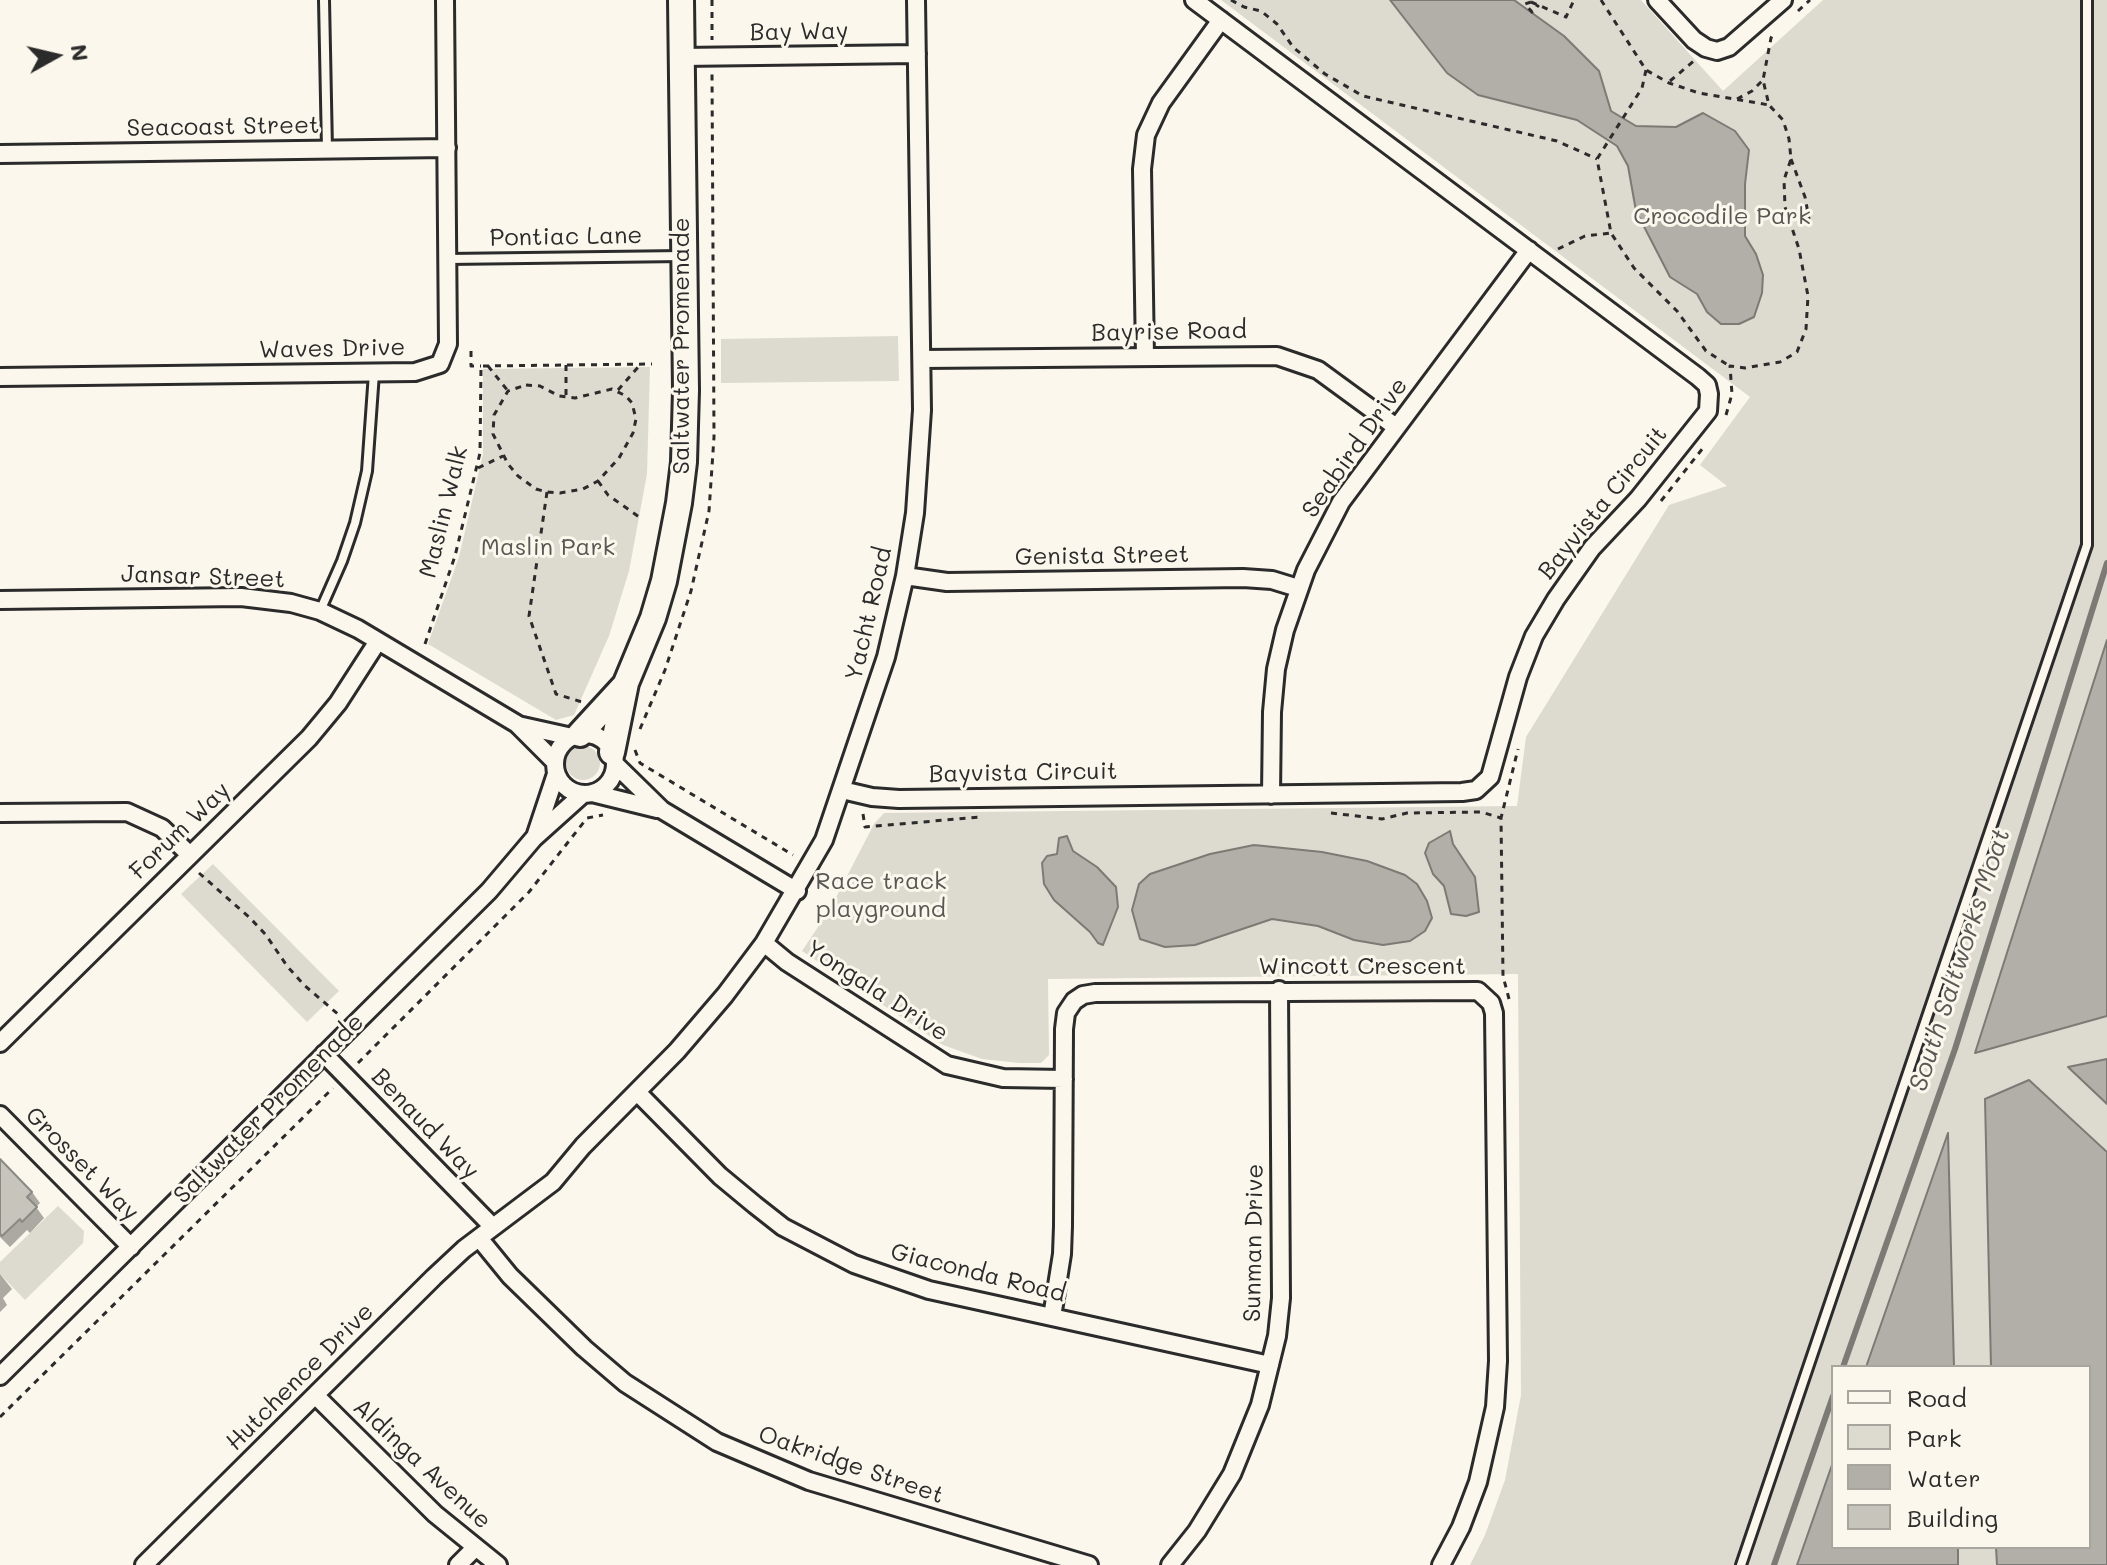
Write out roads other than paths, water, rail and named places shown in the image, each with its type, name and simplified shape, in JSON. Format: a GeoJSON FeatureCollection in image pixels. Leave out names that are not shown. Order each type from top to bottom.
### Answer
{"type":"FeatureCollection","features":[{"type":"Feature","properties":{"kind":"street","name":"Waves Drive"},"geometry":{"type":"LineString","coordinates":[[0,377],[428,370],[444,360],[448,344],[445,0]]}},
{"type":"Feature","properties":{"kind":"street","name":"Saltwater Promenade"},"geometry":{"type":"LineString","coordinates":[[620,753],[626,683],[653,618],[664,581],[679,503],[686,429],[681,0]]}},
{"type":"Feature","properties":{"kind":"street","name":"Yacht Road"},"geometry":{"type":"LineString","coordinates":[[493,1227],[553,1182],[583,1146],[701,1023],[764,943],[797,891],[832,822],[882,672],[905,576],[918,477],[922,359],[916,0]]}},
{"type":"Feature","properties":{"kind":"street","name":"Bayvista Circuit"},"geometry":{"type":"LineString","coordinates":[[842,790],[899,799],[1476,790],[1485,785],[1490,777],[1518,677],[1534,636],[1556,599],[1592,548],[1638,499],[1708,411],[1707,385],[1698,377],[1194,0]]}},
{"type":"Feature","properties":{"kind":"street"},"geometry":{"type":"LineString","coordinates":[[1657,0],[1694,40],[1717,51],[1729,47],[1783,0]]}},
{"type":"Feature","properties":{"kind":"street"},"geometry":{"type":"LineString","coordinates":[[1145,357],[1142,169],[1146,135],[1161,103],[1221,20]]}},
{"type":"Feature","properties":{"kind":"street","name":"Bay Way"},"geometry":{"type":"LineString","coordinates":[[681,57],[917,54]]}},
{"type":"Feature","properties":{"kind":"street","name":"Seacoast Street"},"geometry":{"type":"LineString","coordinates":[[0,154],[447,148]]}},
{"type":"Feature","properties":{"kind":"street","name":"Seabird Drive"},"geometry":{"type":"LineString","coordinates":[[1271,795],[1276,669],[1298,588],[1324,531],[1341,502],[1529,250]]}},
{"type":"Feature","properties":{"kind":"street","name":"Bayrise Road"},"geometry":{"type":"LineString","coordinates":[[922,359],[1277,356],[1318,370],[1396,427]]}},
{"type":"Feature","properties":{"kind":"street","name":"Genista Street"},"geometry":{"type":"LineString","coordinates":[[905,576],[947,582],[1243,578],[1272,580],[1298,588]]}},
{"type":"Feature","properties":{"kind":"street","name":"Jansar Street"},"geometry":{"type":"LineString","coordinates":[[0,600],[241,597],[270,599],[320,611],[378,641],[517,724],[555,767]]}},
{"type":"Feature","properties":{"kind":"street","name":"Forum Way"},"geometry":{"type":"LineString","coordinates":[[0,1043],[309,738],[338,703],[378,641]]}},
{"type":"Feature","properties":{"kind":"street","name":"Saltwater Promenade"},"geometry":{"type":"LineString","coordinates":[[576,735],[626,683]]}},
{"type":"Feature","properties":{"kind":"street","name":"Jansar Street"},"geometry":{"type":"LineString","coordinates":[[517,724],[576,735]]}},
{"type":"Feature","properties":{"kind":"street"},"geometry":{"type":"LineString","coordinates":[[662,810],[566,788],[555,767],[563,743],[576,735],[599,737],[620,753],[634,784],[662,810],[797,891]]}},
{"type":"Feature","properties":{"kind":"street"},"geometry":{"type":"LineString","coordinates":[[587,794],[609,782],[620,753]]}},
{"type":"Feature","properties":{"kind":"street","name":"Saltwater Promenade"},"geometry":{"type":"LineString","coordinates":[[534,838],[555,767]]}},
{"type":"Feature","properties":{"kind":"street","name":"Saltwater Promenade"},"geometry":{"type":"LineString","coordinates":[[0,1376],[489,891],[534,838],[587,794]]}},
{"type":"Feature","properties":{"kind":"street"},"geometry":{"type":"LineString","coordinates":[[0,813],[127,812],[162,828],[187,857]]}},
{"type":"Feature","properties":{"kind":"street","name":"Yongala Drive"},"geometry":{"type":"LineString","coordinates":[[764,943],[787,962],[947,1065],[1003,1078],[1064,1079]]}},
{"type":"Feature","properties":{"kind":"street","name":"Wincott Crescent"},"geometry":{"type":"LineString","coordinates":[[1052,1317],[1063,1240],[1066,1013],[1074,1001],[1083,995],[1279,990],[1478,991],[1491,1003],[1494,1013],[1498,1361],[1495,1407],[1478,1482],[1461,1527],[1441,1565]]}},
{"type":"Feature","properties":{"kind":"street","name":"Sunman Drive"},"geometry":{"type":"LineString","coordinates":[[1170,1565],[1197,1531],[1232,1474],[1250,1435],[1270,1365],[1281,1298],[1279,990]]}},
{"type":"Feature","properties":{"kind":"street","name":"Benaud Way"},"geometry":{"type":"LineString","coordinates":[[324,1054],[493,1227]]}},
{"type":"Feature","properties":{"kind":"street","name":"Giaconda Road"},"geometry":{"type":"LineString","coordinates":[[637,1092],[720,1176],[783,1227],[820,1248],[895,1280],[1270,1365]]}},
{"type":"Feature","properties":{"kind":"street","name":"Grosset Way"},"geometry":{"type":"LineString","coordinates":[[0,1115],[131,1247]]}},
{"type":"Feature","properties":{"kind":"street","name":"Hutchence Drive"},"geometry":{"type":"LineString","coordinates":[[144,1565],[434,1277],[493,1227]]}},
{"type":"Feature","properties":{"kind":"street","name":"Oakridge Street"},"geometry":{"type":"LineString","coordinates":[[479,1238],[510,1276],[584,1348],[625,1383],[717,1442],[809,1481],[1089,1565]]}},
{"type":"Feature","properties":{"kind":"street","name":"Aldinga Avenue"},"geometry":{"type":"LineString","coordinates":[[316,1396],[435,1514],[498,1565]]}},
{"type":"Feature","properties":{"kind":"street"},"geometry":{"type":"LineString","coordinates":[[458,1565],[475,1548]]}},
{"type":"Feature","properties":{"kind":"lane"},"geometry":{"type":"LineString","coordinates":[[324,0],[327,150]]}},
{"type":"Feature","properties":{"kind":"lane"},"geometry":{"type":"LineString","coordinates":[[1741,1565],[2087,545],[2087,0]]}},
{"type":"Feature","properties":{"kind":"lane","name":"Pontiac Lane"},"geometry":{"type":"LineString","coordinates":[[448,259],[684,256]]}},
{"type":"Feature","properties":{"kind":"lane"},"geometry":{"type":"LineString","coordinates":[[320,611],[355,523],[367,471],[374,372]]}},
{"type":"Feature","properties":{"kind":"water"},"geometry":{"type":"Polygon","coordinates":[[[1390,0],[1514,0],[1564,36],[1599,71],[1611,111],[1636,126],[1676,127],[1703,113],[1735,131],[1749,150],[1745,184],[1745,236],[1756,254],[1763,275],[1762,293],[1754,317],[1739,324],[1721,324],[1707,312],[1697,294],[1670,277],[1636,211],[1628,166],[1617,146],[1577,120],[1478,95],[1447,73],[1390,0]]]}},
{"type":"Feature","properties":{"kind":"water"},"geometry":{"type":"Polygon","coordinates":[[[2107,640],[2107,1016],[1975,1053],[2107,640]]]}},
{"type":"Feature","properties":{"kind":"water"},"geometry":{"type":"Polygon","coordinates":[[[1450,831],[1453,844],[1475,877],[1479,912],[1466,916],[1451,914],[1444,886],[1433,874],[1425,853],[1429,843],[1450,831]]]}},
{"type":"Feature","properties":{"kind":"water"},"geometry":{"type":"Polygon","coordinates":[[[1067,836],[1073,851],[1097,867],[1116,887],[1118,907],[1103,945],[1054,900],[1044,884],[1042,863],[1047,856],[1057,854],[1059,838],[1067,836]]]}},
{"type":"Feature","properties":{"kind":"water"},"geometry":{"type":"Polygon","coordinates":[[[1254,845],[1322,852],[1367,861],[1405,875],[1417,884],[1432,918],[1425,931],[1410,941],[1383,945],[1354,940],[1318,926],[1272,919],[1195,945],[1165,947],[1140,939],[1132,910],[1139,884],[1150,874],[1210,854],[1254,845]]]}},
{"type":"Feature","properties":{"kind":"water"},"geometry":{"type":"Polygon","coordinates":[[[2107,1059],[2107,1104],[2068,1067],[2107,1059]]]}},
{"type":"Feature","properties":{"kind":"water"},"geometry":{"type":"Polygon","coordinates":[[[2029,1080],[2107,1152],[2107,1565],[1997,1565],[1996,1549],[2091,1549],[2091,1365],[1991,1365],[1985,1099],[2029,1080]]]}},
{"type":"Feature","properties":{"kind":"water"},"geometry":{"type":"Polygon","coordinates":[[[1948,1133],[1954,1365],[1867,1365],[1948,1133]]]}},
{"type":"Feature","properties":{"kind":"water"},"geometry":{"type":"Polygon","coordinates":[[[1831,1468],[1831,1549],[1958,1549],[1958,1565],[1797,1565],[1831,1468]]]}},
{"type":"Feature","properties":{"kind":"waterway","name":"South Saltworks Moat"},"geometry":{"type":"LineString","coordinates":[[1844,1365],[1955,1049],[2107,563]]}},
{"type":"Feature","properties":{"kind":"waterway","name":"South Saltworks Moat"},"geometry":{"type":"LineString","coordinates":[[1774,1565],[1831,1402]]}},
{"type":"Feature","properties":{"kind":"park label","name":"Crocodile Park"},"geometry":{"type":"Point","coordinates":[1722,217]}},
{"type":"Feature","properties":{"kind":"park label","name":"Maslin Park"},"geometry":{"type":"Point","coordinates":[548,548]}},
{"type":"Feature","properties":{"kind":"park label","name":"Race track playground"},"geometry":{"type":"Point","coordinates":[881,896]}}]}
